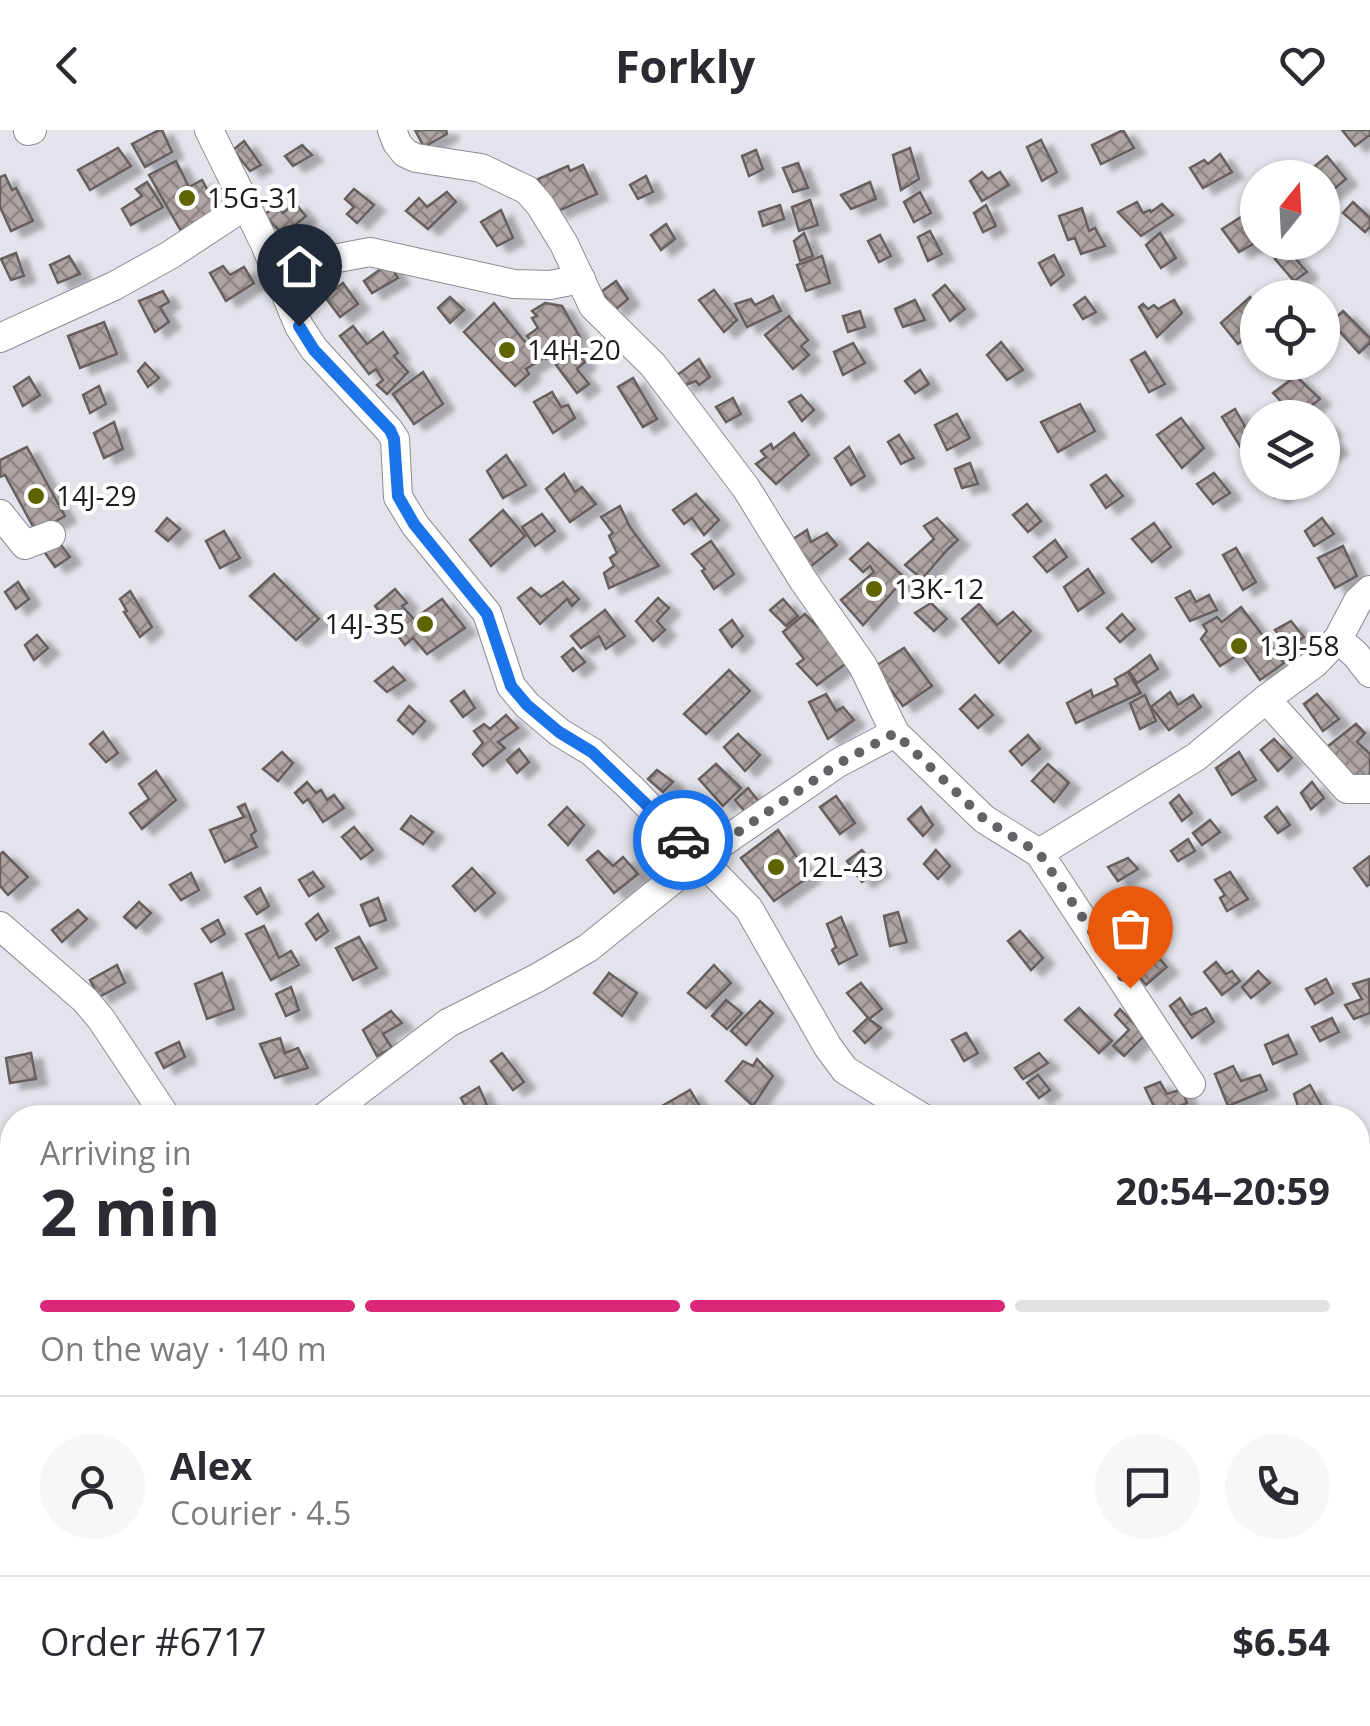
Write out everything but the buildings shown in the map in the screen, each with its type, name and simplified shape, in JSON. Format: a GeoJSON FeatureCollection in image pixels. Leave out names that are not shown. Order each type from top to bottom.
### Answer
{"type":"FeatureCollection","features":[{"type":"Feature","properties":{"kind":"street"},"geometry":{"type":"LineString","coordinates":[[209,130],[299,326],[314,350],[390,430],[398,496],[414,524],[487,614],[511,686],[559,732],[592,752],[749,908],[828,1048],[845,1070],[902,1105]]}},
{"type":"Feature","properties":{"kind":"street"},"geometry":{"type":"LineString","coordinates":[[392,130],[397,143],[416,158],[481,168],[527,190],[548,218],[593,306],[652,365],[746,488],[863,666],[895,733],[984,819],[1039,853],[1191,1084]]}},
{"type":"Feature","properties":{"kind":"street"},"geometry":{"type":"LineString","coordinates":[[0,338],[114,286],[246,205]]}},
{"type":"Feature","properties":{"kind":"street"},"geometry":{"type":"LineString","coordinates":[[278,274],[311,263],[370,252],[514,284],[581,279]]}},
{"type":"Feature","properties":{"kind":"street"},"geometry":{"type":"LineString","coordinates":[[0,514],[26,545],[51,536]]}},
{"type":"Feature","properties":{"kind":"street"},"geometry":{"type":"LineString","coordinates":[[1039,853],[1196,756],[1314,664],[1338,639],[1358,601],[1370,590]]}},
{"type":"Feature","properties":{"kind":"street"},"geometry":{"type":"LineString","coordinates":[[1338,639],[1370,672]]}},
{"type":"Feature","properties":{"kind":"street"},"geometry":{"type":"LineString","coordinates":[[1266,699],[1347,788],[1370,789]]}},
{"type":"Feature","properties":{"kind":"street"},"geometry":{"type":"LineString","coordinates":[[341,1105],[448,1022],[588,948],[700,858],[838,764],[895,733]]}},
{"type":"Feature","properties":{"kind":"street"},"geometry":{"type":"LineString","coordinates":[[0,926],[85,1000],[158,1105]]}},
{"type":"Feature","properties":{"kind":"way so far"},"geometry":{"type":"LineString","coordinates":[[683,840],[700,858],[838,764],[895,733],[984,819],[1039,853],[1130,988]]}},
{"type":"Feature","properties":{"kind":"place","name":"15G-31"},"geometry":{"type":"Point","coordinates":[187,198]}},
{"type":"Feature","properties":{"kind":"place","name":"14H-20"},"geometry":{"type":"Point","coordinates":[507,350]}},
{"type":"Feature","properties":{"kind":"place","name":"14J-29"},"geometry":{"type":"Point","coordinates":[36,496]}},
{"type":"Feature","properties":{"kind":"place","name":"13K-12"},"geometry":{"type":"Point","coordinates":[874,589]}},
{"type":"Feature","properties":{"kind":"place","name":"14J-35"},"geometry":{"type":"Point","coordinates":[425,624]}},
{"type":"Feature","properties":{"kind":"place","name":"13J-58"},"geometry":{"type":"Point","coordinates":[1239,646]}},
{"type":"Feature","properties":{"kind":"place","name":"12L-43"},"geometry":{"type":"Point","coordinates":[776,867]}},
{"type":"Feature","properties":{"kind":"route"},"geometry":{"type":"LineString","coordinates":[[299,326],[314,350],[390,430],[398,496],[406,513],[487,614],[511,686],[559,732],[592,752],[683,840]]}}]}
